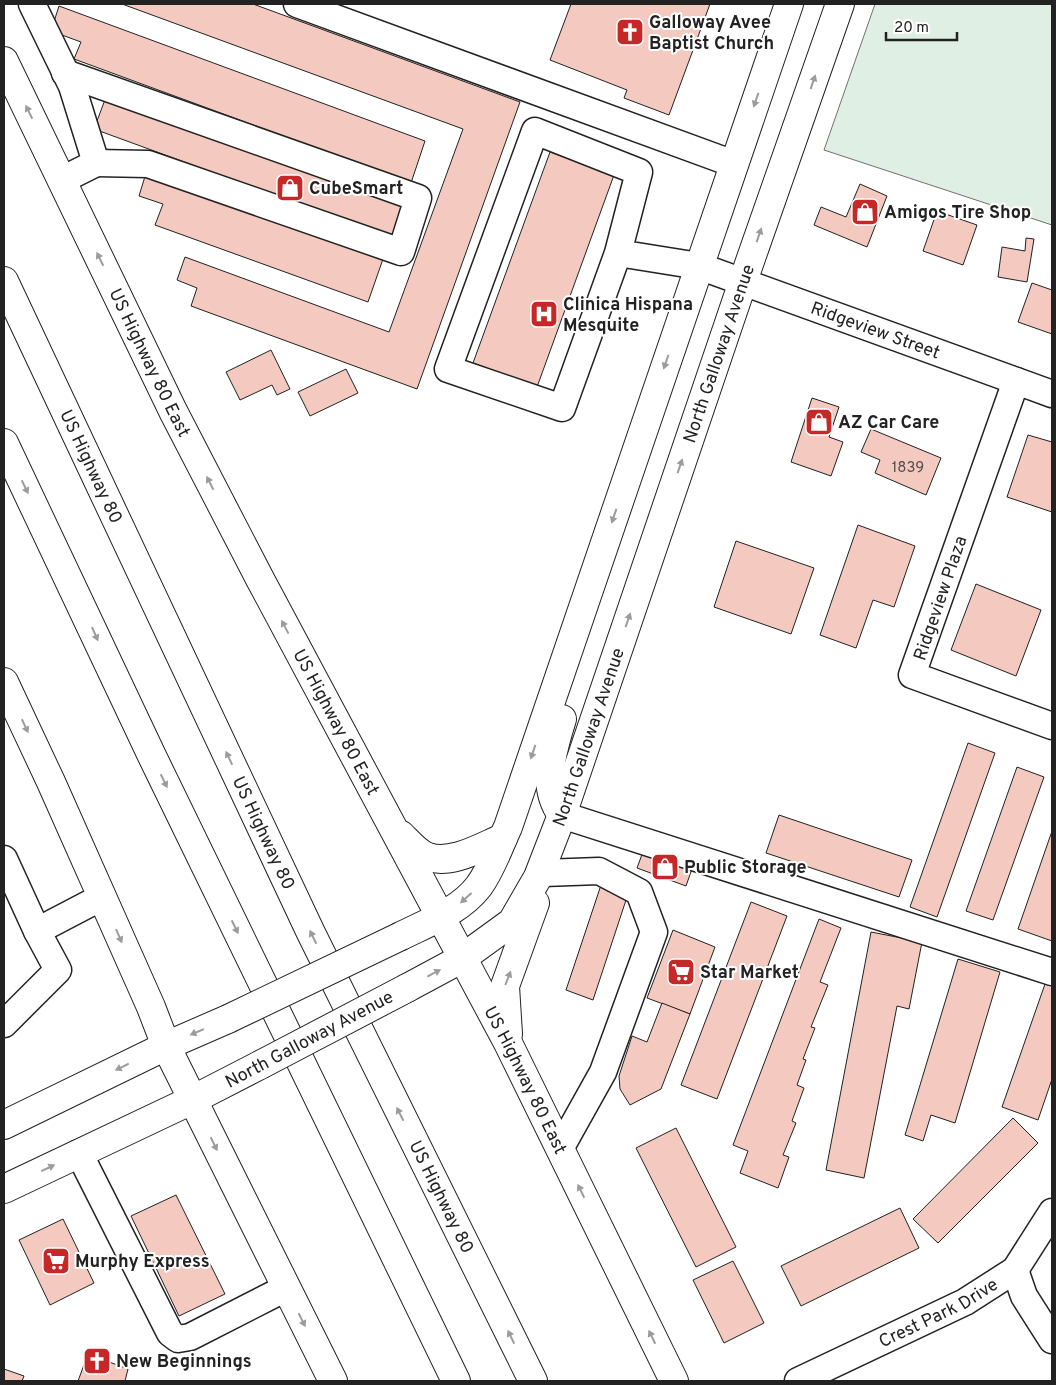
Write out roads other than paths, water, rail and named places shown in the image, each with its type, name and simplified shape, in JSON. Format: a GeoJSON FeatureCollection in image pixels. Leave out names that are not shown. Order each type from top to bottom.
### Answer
{"type":"FeatureCollection","features":[{"type":"Feature","properties":{"kind":"main road"},"geometry":{"type":"LineString","coordinates":[[4,1125],[166,1046],[228,1020],[440,917],[463,902],[478,887],[503,838],[789,4]]}},
{"type":"Feature","properties":{"kind":"main road","name":"North Galloway Avenue"},"geometry":{"type":"LineString","coordinates":[[4,1189],[192,1100],[260,1065],[461,959],[512,922],[546,861],[743,281],[840,4]]}},
{"type":"Feature","properties":{"kind":"main road","name":"US Highway 80 East"},"geometry":{"type":"LineString","coordinates":[[4,61],[173,411],[461,959],[508,1043],[674,1381]]}},
{"type":"Feature","properties":{"kind":"main road","name":"US Highway 80"},"geometry":{"type":"LineString","coordinates":[[4,281],[315,942],[533,1381]]}},
{"type":"Feature","properties":{"kind":"main road"},"geometry":{"type":"LineString","coordinates":[[4,443],[156,765],[456,1381]]}},
{"type":"Feature","properties":{"kind":"main road"},"geometry":{"type":"LineString","coordinates":[[562,815],[555,806],[550,791],[549,775],[557,737],[588,640],[583,605]]}},
{"type":"Feature","properties":{"kind":"main road"},"geometry":{"type":"LineString","coordinates":[[4,682],[102,897],[166,1046],[331,1380]]}},
{"type":"Feature","properties":{"kind":"main road"},"geometry":{"type":"LineString","coordinates":[[388,821],[418,852],[429,858],[449,859],[503,838]]}},
{"type":"Feature","properties":{"kind":"main road"},"geometry":{"type":"LineString","coordinates":[[508,1043],[505,986],[530,922],[546,861]]}},
{"type":"Feature","properties":{"kind":"street"},"geometry":{"type":"LineString","coordinates":[[32,4],[72,86],[96,163]]}},
{"type":"Feature","properties":{"kind":"street"},"geometry":{"type":"LineString","coordinates":[[297,4],[734,164]]}},
{"type":"Feature","properties":{"kind":"street"},"geometry":{"type":"LineString","coordinates":[[62,180],[96,163],[148,164],[400,252],[418,198],[65,73]]}},
{"type":"Feature","properties":{"kind":"street"},"geometry":{"type":"LineString","coordinates":[[535,131],[638,172],[618,253],[562,408],[448,369],[535,131]]}},
{"type":"Feature","properties":{"kind":"street","name":"Ridgeview Street"},"geometry":{"type":"LineString","coordinates":[[618,253],[699,266],[1052,394]]}},
{"type":"Feature","properties":{"kind":"street","name":"Ridgeview Plaza"},"geometry":{"type":"LineString","coordinates":[[1016,381],[912,675],[1052,726]]}},
{"type":"Feature","properties":{"kind":"street"},"geometry":{"type":"LineString","coordinates":[[562,815],[1052,972]]}},
{"type":"Feature","properties":{"kind":"street"},"geometry":{"type":"LineString","coordinates":[[546,861],[599,871],[639,892],[654,932],[603,1072],[560,1149]]}},
{"type":"Feature","properties":{"kind":"street"},"geometry":{"type":"LineString","coordinates":[[4,1024],[58,970],[5,866]]}},
{"type":"Feature","properties":{"kind":"street"},"geometry":{"type":"LineString","coordinates":[[37,931],[102,897]]}},
{"type":"Feature","properties":{"kind":"street"},"geometry":{"type":"LineString","coordinates":[[79,1153],[170,1333],[178,1339],[190,1337],[286,1288]]}},
{"type":"Feature","properties":{"kind":"street","name":"Crest Park Drive"},"geometry":{"type":"LineString","coordinates":[[798,1381],[965,1302],[1015,1270],[1052,1212]]}},
{"type":"Feature","properties":{"kind":"street"},"geometry":{"type":"LineString","coordinates":[[1015,1270],[1024,1296],[1051,1335]]}},
{"type":"Feature","properties":{"kind":"place","name":"Galloway Avee Baptist Church"},"geometry":{"type":"Point","coordinates":[630,32]}},
{"type":"Feature","properties":{"kind":"place","name":"CubeSmart"},"geometry":{"type":"Point","coordinates":[290,188]}},
{"type":"Feature","properties":{"kind":"place","name":"Amigos Tire Shop"},"geometry":{"type":"Point","coordinates":[865,212]}},
{"type":"Feature","properties":{"kind":"place","name":"Clinica Hispana Mesquite"},"geometry":{"type":"Point","coordinates":[544,314]}},
{"type":"Feature","properties":{"kind":"place","name":"AZ Car Care"},"geometry":{"type":"Point","coordinates":[819,422]}},
{"type":"Feature","properties":{"kind":"place","name":"Public Storage"},"geometry":{"type":"Point","coordinates":[665,867]}},
{"type":"Feature","properties":{"kind":"place","name":"Star Market"},"geometry":{"type":"Point","coordinates":[681,972]}},
{"type":"Feature","properties":{"kind":"place","name":"Murphy Express"},"geometry":{"type":"Point","coordinates":[56,1261]}},
{"type":"Feature","properties":{"kind":"place","name":"New Beginnings"},"geometry":{"type":"Point","coordinates":[97,1361]}}]}
